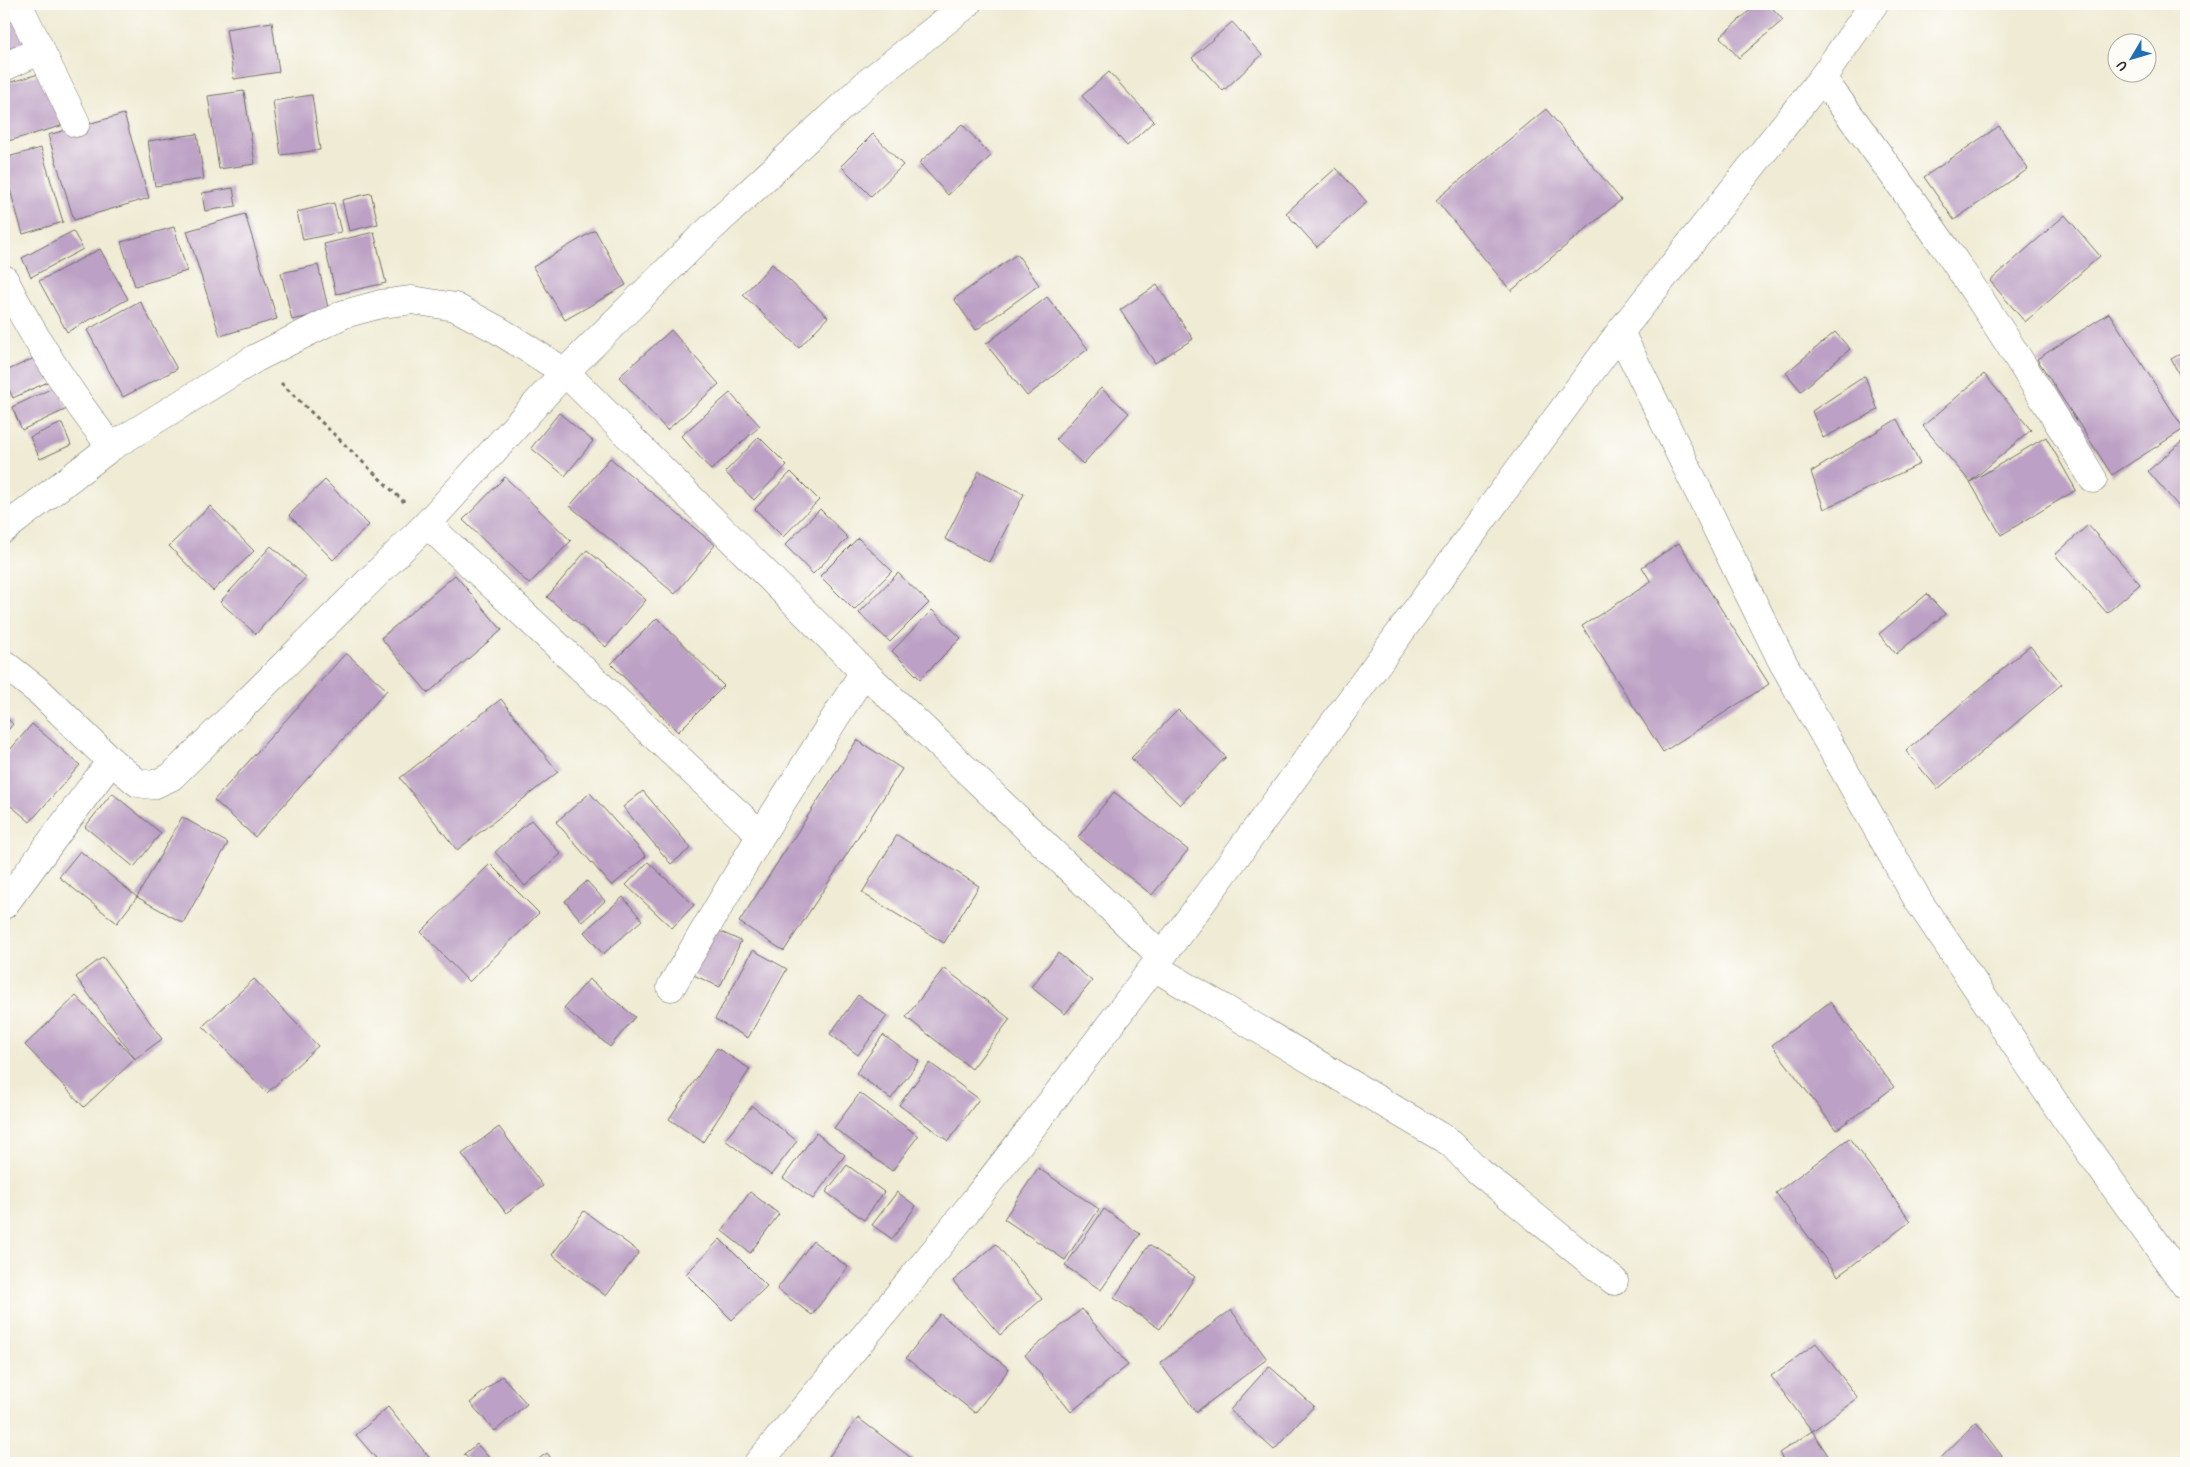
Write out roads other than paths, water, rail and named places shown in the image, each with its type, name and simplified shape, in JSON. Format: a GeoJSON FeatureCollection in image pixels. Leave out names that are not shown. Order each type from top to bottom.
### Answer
{"type":"FeatureCollection","features":[{"type":"Feature","properties":{"kind":"street"},"geometry":{"type":"LineString","coordinates":[[18,4],[76,123]]}},
{"type":"Feature","properties":{"kind":"street"},"geometry":{"type":"LineString","coordinates":[[4,664],[138,783],[153,785],[171,777],[427,524],[566,372],[692,246],[866,84],[967,4]]}},
{"type":"Feature","properties":{"kind":"street"},"geometry":{"type":"LineString","coordinates":[[758,1463],[862,1340],[972,1204],[1158,962],[1620,332],[1822,78],[1874,4]]}},
{"type":"Feature","properties":{"kind":"street"},"geometry":{"type":"LineString","coordinates":[[4,67],[40,50]]}},
{"type":"Feature","properties":{"kind":"street"},"geometry":{"type":"LineString","coordinates":[[1822,78],[1900,183],[1951,256],[2011,346],[2093,479]]}},
{"type":"Feature","properties":{"kind":"street"},"geometry":{"type":"LineString","coordinates":[[4,280],[24,320],[74,399],[111,447]]}},
{"type":"Feature","properties":{"kind":"street"},"geometry":{"type":"LineString","coordinates":[[4,529],[111,447],[256,358],[344,314],[381,304],[412,300],[455,308],[498,330],[566,372],[864,672],[1158,962],[1451,1142],[1476,1169],[1614,1281]]}},
{"type":"Feature","properties":{"kind":"street"},"geometry":{"type":"LineString","coordinates":[[1620,332],[1782,661],[1918,902],[2063,1116],[2186,1286]]}},
{"type":"Feature","properties":{"kind":"street"},"geometry":{"type":"LineString","coordinates":[[427,524],[762,835]]}},
{"type":"Feature","properties":{"kind":"street"},"geometry":{"type":"LineString","coordinates":[[671,987],[762,835],[864,672]]}},
{"type":"Feature","properties":{"kind":"street"},"geometry":{"type":"LineString","coordinates":[[4,905],[111,761]]}}]}
